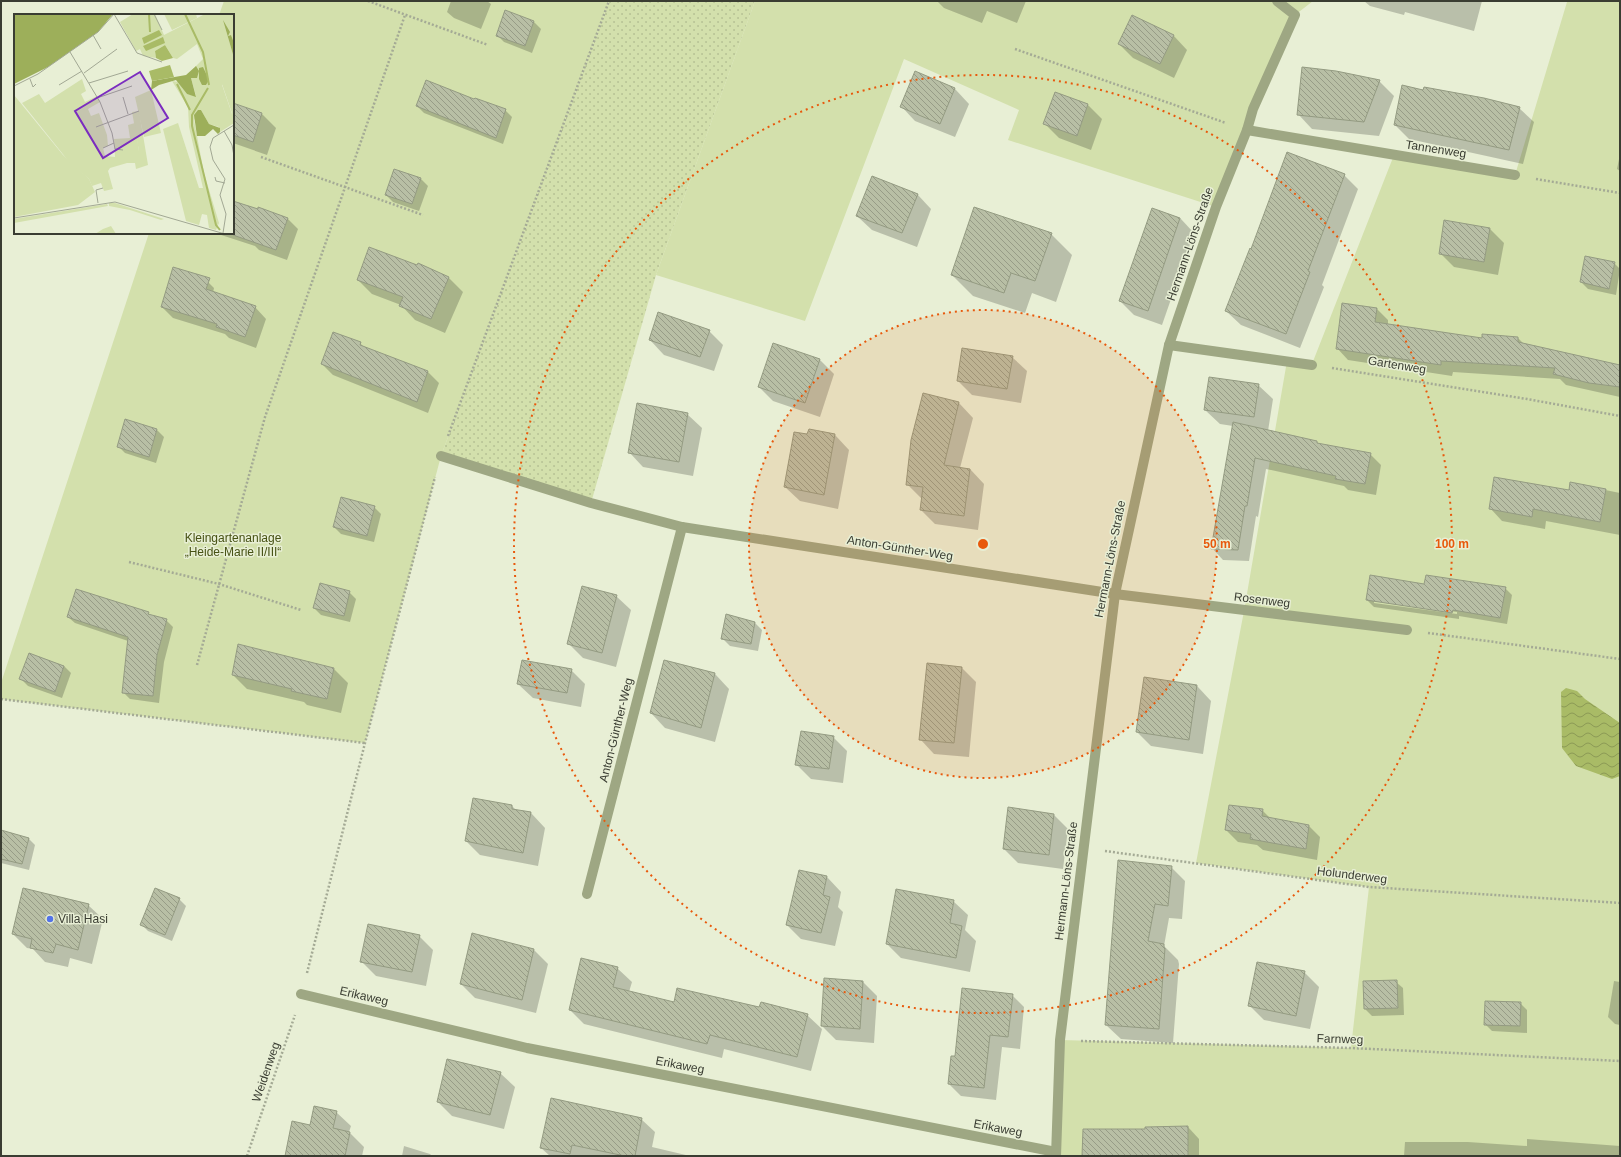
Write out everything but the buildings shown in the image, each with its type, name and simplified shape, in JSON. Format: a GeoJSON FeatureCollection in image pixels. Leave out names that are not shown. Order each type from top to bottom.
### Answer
{"type":"FeatureCollection","features":[{"type":"Feature","properties":{"kind":"street","name":"Hermann-Löns-Straße"},"geometry":{"type":"LineString","coordinates":[[1056,1154],[1060,1040],[1115,594],[1169,344],[1216,207],[1247,130],[1253,109],[1295,15],[1277,1]]}},
{"type":"Feature","properties":{"kind":"street","name":"Tannenweg"},"geometry":{"type":"LineString","coordinates":[[1247,130],[1515,175]]}},
{"type":"Feature","properties":{"kind":"street"},"geometry":{"type":"LineString","coordinates":[[1169,344],[1312,365]]}},
{"type":"Feature","properties":{"kind":"street","name":"Anton-Günther-Weg"},"geometry":{"type":"LineString","coordinates":[[441,456],[591,503],[682,526],[1115,594]]}},
{"type":"Feature","properties":{"kind":"street","name":"Anton-Günther-Weg"},"geometry":{"type":"LineString","coordinates":[[587,894],[682,526]]}},
{"type":"Feature","properties":{"kind":"street","name":"Rosenweg"},"geometry":{"type":"LineString","coordinates":[[1115,594],[1407,630]]}},
{"type":"Feature","properties":{"kind":"street","name":"Erikaweg"},"geometry":{"type":"LineString","coordinates":[[302,994],[527,1048],[1056,1154]]}},
{"type":"Feature","properties":{"kind":"path"},"geometry":{"type":"LineString","coordinates":[[368,1],[488,44]]}},
{"type":"Feature","properties":{"kind":"path","name":"Weidenweg"},"geometry":{"type":"LineString","coordinates":[[247,1156],[302,994],[365,743],[441,456],[609,1]]}},
{"type":"Feature","properties":{"kind":"path"},"geometry":{"type":"LineString","coordinates":[[197,665],[265,417],[405,15]]}},
{"type":"Feature","properties":{"kind":"path"},"geometry":{"type":"LineString","coordinates":[[1015,49],[1247,130]]}},
{"type":"Feature","properties":{"kind":"path"},"geometry":{"type":"LineString","coordinates":[[261,157],[423,215]]}},
{"type":"Feature","properties":{"kind":"path"},"geometry":{"type":"LineString","coordinates":[[1515,175],[1620,193]]}},
{"type":"Feature","properties":{"kind":"path","name":"Gartenweg"},"geometry":{"type":"LineString","coordinates":[[1312,365],[1527,399],[1620,416]]}},
{"type":"Feature","properties":{"kind":"path"},"geometry":{"type":"LineString","coordinates":[[129,562],[219,584],[300,610]]}},
{"type":"Feature","properties":{"kind":"path"},"geometry":{"type":"LineString","coordinates":[[1407,630],[1620,659]]}},
{"type":"Feature","properties":{"kind":"path"},"geometry":{"type":"LineString","coordinates":[[1,699],[365,743]]}},
{"type":"Feature","properties":{"kind":"path","name":"Holunderweg"},"geometry":{"type":"LineString","coordinates":[[1084,850],[1196,863],[1369,887],[1620,903]]}},
{"type":"Feature","properties":{"kind":"path","name":"Farnweg"},"geometry":{"type":"LineString","coordinates":[[1060,1040],[1351,1048],[1620,1061]]}},
{"type":"Feature","properties":{"kind":"green space","name":"Kleingartenanlage „Heide-Marie II/III“"},"geometry":{"type":"Polygon","coordinates":[[[224,1],[609,1],[441,456],[365,743],[1,699],[1,683],[149,234],[234,234],[234,14],[219,14],[224,1]]]}},
{"type":"Feature","properties":{"kind":"green space"},"geometry":{"type":"Polygon","coordinates":[[[609,1],[755,1],[656,275],[591,503],[441,456],[609,1]]]}},
{"type":"Feature","properties":{"kind":"green space"},"geometry":{"type":"Polygon","coordinates":[[[755,1],[1313,1],[1295,15],[1216,207],[1008,140],[1019,110],[904,59],[805,321],[656,275],[755,1]]]}},
{"type":"Feature","properties":{"kind":"green space"},"geometry":{"type":"Polygon","coordinates":[[[1565,1],[1620,1],[1620,1156],[1056,1156],[1060,1040],[1351,1048],[1369,887],[1196,863],[1244,611],[1287,361],[1312,364],[1394,155],[1515,175],[1567,2],[1565,1]]]}},
{"type":"Feature","properties":{"kind":"water"},"geometry":{"type":"Polygon","coordinates":[[[1566,688],[1577,691],[1585,699],[1620,723],[1620,776],[1612,779],[1576,766],[1562,748],[1561,692],[1566,688]]]}},
{"type":"Feature","properties":{"kind":"place","name":"Villa Hasi"},"geometry":{"type":"Point","coordinates":[50,919]}}]}
